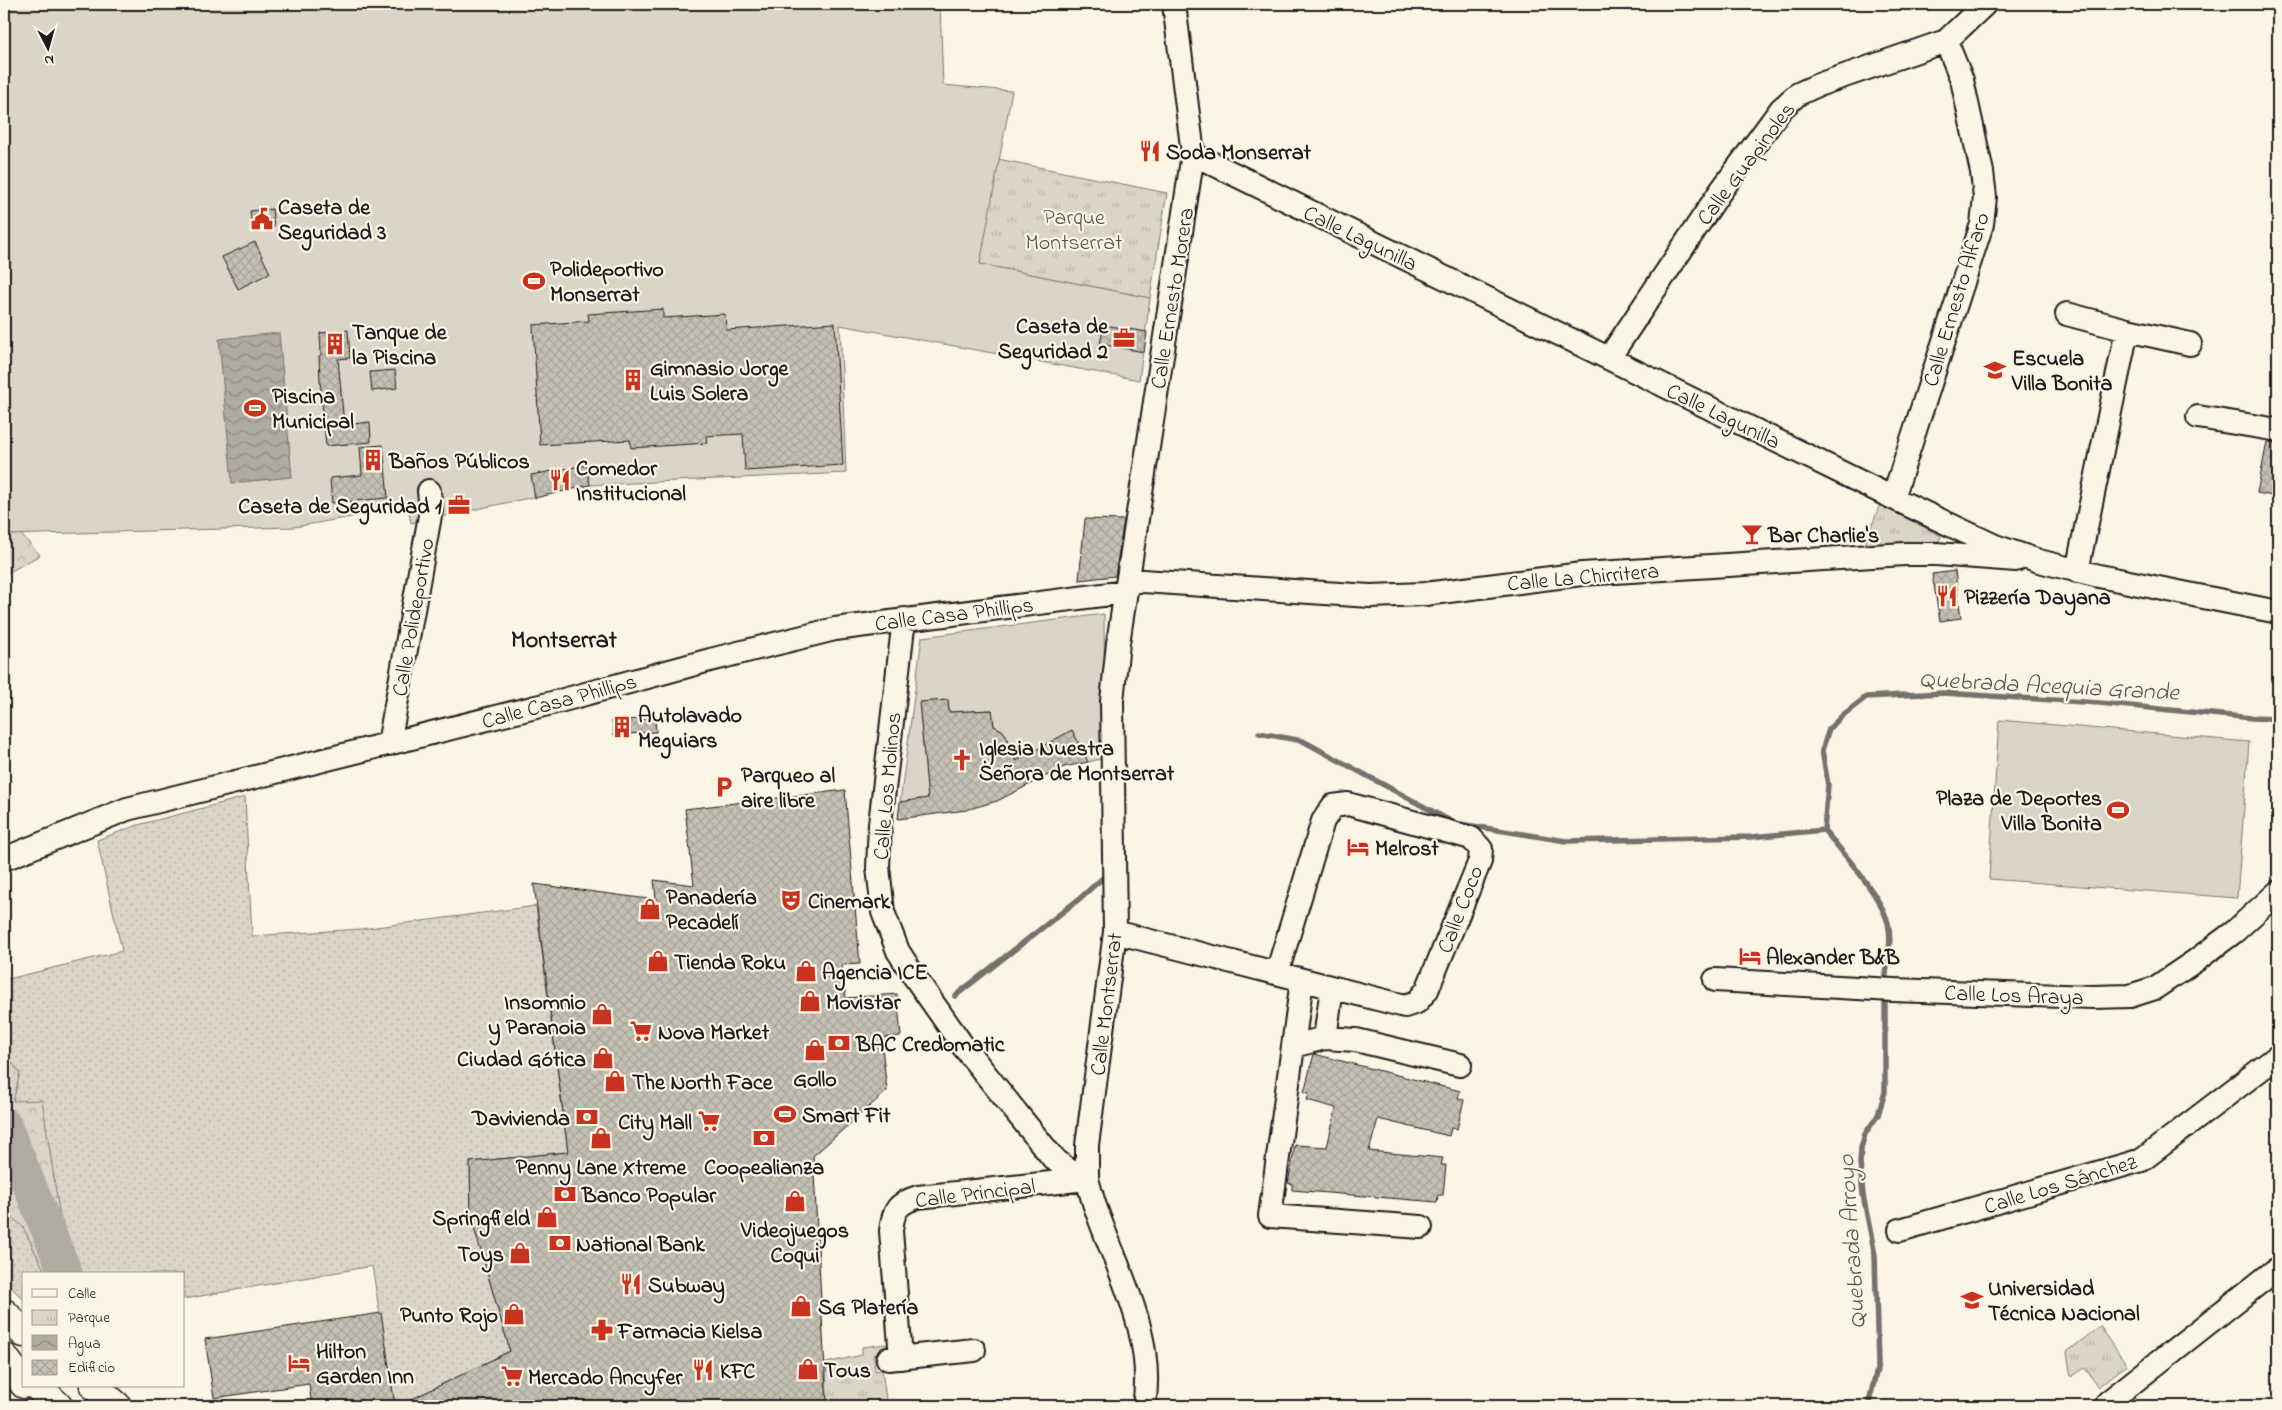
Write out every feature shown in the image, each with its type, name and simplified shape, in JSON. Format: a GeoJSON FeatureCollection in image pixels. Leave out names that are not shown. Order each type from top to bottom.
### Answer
{"type":"FeatureCollection","features":[{"type":"Feature","properties":{"kind":"main road"},"geometry":{"type":"LineString","coordinates":[[28,1388],[41,1406]]}},
{"type":"Feature","properties":{"kind":"main road"},"geometry":{"type":"LineString","coordinates":[[39,1388],[58,1406]]}},
{"type":"Feature","properties":{"kind":"main road"},"geometry":{"type":"LineString","coordinates":[[81,1388],[100,1406]]}},
{"type":"Feature","properties":{"kind":"main road"},"geometry":{"type":"LineString","coordinates":[[96,1388],[117,1406]]}},
{"type":"Feature","properties":{"kind":"street","name":"Calle Ernesto Morera"},"geometry":{"type":"LineString","coordinates":[[1127,586],[1193,154],[1174,4]]}},
{"type":"Feature","properties":{"kind":"street","name":"Calle Guapinoles"},"geometry":{"type":"LineString","coordinates":[[1608,358],[1720,192],[1781,109],[1798,94],[1818,85],[1946,41],[1985,4]]}},
{"type":"Feature","properties":{"kind":"street","name":"Calle Ernesto Alfaro"},"geometry":{"type":"LineString","coordinates":[[1893,498],[1982,224],[1985,197],[1982,172],[1962,80],[1946,41]]}},
{"type":"Feature","properties":{"kind":"street","name":"Calle Lagunilla"},"geometry":{"type":"LineString","coordinates":[[1193,154],[1893,498],[1995,546],[2039,561],[2077,571],[2278,612]]}},
{"type":"Feature","properties":{"kind":"street"},"geometry":{"type":"LineString","coordinates":[[2067,314],[2190,344]]}},
{"type":"Feature","properties":{"kind":"street"},"geometry":{"type":"LineString","coordinates":[[2077,571],[2127,330]]}},
{"type":"Feature","properties":{"kind":"street"},"geometry":{"type":"LineString","coordinates":[[2198,416],[2278,430]]}},
{"type":"Feature","properties":{"kind":"street","name":"Calle Polideportivo"},"geometry":{"type":"LineString","coordinates":[[389,744],[431,510],[429,491]]}},
{"type":"Feature","properties":{"kind":"street","name":"Calle La Chirritera"},"geometry":{"type":"LineString","coordinates":[[1127,586],[1401,596],[1582,574],[1905,554],[1936,554],[1985,559],[2039,561]]}},
{"type":"Feature","properties":{"kind":"street","name":"Calle Casa Phillips"},"geometry":{"type":"LineString","coordinates":[[4,858],[127,809],[389,744],[834,629],[1127,586]]}},
{"type":"Feature","properties":{"kind":"street","name":"Calle Montserrat"},"geometry":{"type":"LineString","coordinates":[[1127,586],[1118,643],[1112,701],[1115,932],[1087,1145],[1088,1179],[1099,1221],[1140,1326],[1145,1355],[1144,1406]]}},
{"type":"Feature","properties":{"kind":"street","name":"Calle Los Molinos"},"geometry":{"type":"LineString","coordinates":[[904,619],[880,824],[880,894],[888,931],[914,976],[969,1054],[1053,1158],[1067,1169],[1088,1179]]}},
{"type":"Feature","properties":{"kind":"street","name":"Calle Coco"},"geometry":{"type":"LineString","coordinates":[[1115,932],[1405,1006],[1417,1002],[1427,990],[1480,862],[1480,849],[1471,838],[1348,804],[1333,806],[1323,821],[1277,973]]}},
{"type":"Feature","properties":{"kind":"street","name":"Calle Los Araya"},"geometry":{"type":"LineString","coordinates":[[1715,980],[1893,990],[2092,997],[2130,996],[2155,988],[2196,961],[2234,932],[2278,892]]}},
{"type":"Feature","properties":{"kind":"street"},"geometry":{"type":"LineString","coordinates":[[1302,980],[1270,1216],[1421,1227]]}},
{"type":"Feature","properties":{"kind":"street"},"geometry":{"type":"LineString","coordinates":[[1325,1038],[1332,988]]}},
{"type":"Feature","properties":{"kind":"street"},"geometry":{"type":"LineString","coordinates":[[1293,1046],[1325,1038],[1356,1040],[1460,1065]]}},
{"type":"Feature","properties":{"kind":"street","name":"Calle Los Sánchez"},"geometry":{"type":"LineString","coordinates":[[1900,1230],[2142,1160],[2278,1056]]}},
{"type":"Feature","properties":{"kind":"street","name":"Calle Principal"},"geometry":{"type":"LineString","coordinates":[[974,1350],[895,1359],[891,1231],[895,1210],[906,1201],[918,1197],[1088,1179]]}},
{"type":"Feature","properties":{"kind":"street"},"geometry":{"type":"LineString","coordinates":[[2108,1402],[2278,1268]]}},
{"type":"Feature","properties":{"kind":"green space","name":"Polideportivo Monserrat"},"geometry":{"type":"Polygon","coordinates":[[[4,4],[940,4],[943,85],[1012,91],[980,264],[1150,298],[1139,380],[840,325],[846,473],[590,485],[411,523],[408,507],[294,527],[4,535],[4,4]]]}},
{"type":"Feature","properties":{"kind":"green space","name":"Parque Montserrat"},"geometry":{"type":"Polygon","coordinates":[[[998,159],[1167,193],[1150,298],[980,264],[998,159]]]}},
{"type":"Feature","properties":{"kind":"green space"},"geometry":{"type":"Polygon","coordinates":[[[1880,504],[1941,536],[1939,541],[1864,547],[1880,504]]]}},
{"type":"Feature","properties":{"kind":"green space"},"geometry":{"type":"Polygon","coordinates":[[[4,516],[40,555],[4,575],[4,516]]]}},
{"type":"Feature","properties":{"kind":"green space"},"geometry":{"type":"Polygon","coordinates":[[[1104,614],[1105,758],[1088,762],[1072,730],[957,800],[994,726],[992,710],[949,712],[948,700],[920,702],[928,798],[900,802],[922,637],[1104,614]]]}},
{"type":"Feature","properties":{"kind":"green space","name":"Plaza de Deportes Villa Bonita"},"geometry":{"type":"Polygon","coordinates":[[[1999,720],[2249,742],[2237,898],[1989,879],[1999,720]]]}},
{"type":"Feature","properties":{"kind":"green space"},"geometry":{"type":"Polygon","coordinates":[[[245,797],[252,936],[361,929],[536,906],[568,1152],[470,1162],[471,1217],[510,1351],[395,1406],[372,1266],[185,1299],[185,1272],[22,1272],[22,1298],[4,1280],[4,980],[122,951],[97,840],[138,825],[245,797]]]}},
{"type":"Feature","properties":{"kind":"green space"},"geometry":{"type":"Polygon","coordinates":[[[4,1053],[20,1073],[13,1101],[42,1100],[60,1217],[79,1272],[45,1272],[23,1227],[4,1211],[4,1053]]]}},
{"type":"Feature","properties":{"kind":"green space"},"geometry":{"type":"Polygon","coordinates":[[[2100,1326],[2127,1365],[2098,1387],[2085,1368],[2071,1377],[2067,1352],[2100,1326]]]}},
{"type":"Feature","properties":{"kind":"green space"},"geometry":{"type":"Polygon","coordinates":[[[886,1344],[887,1353],[874,1355],[875,1371],[882,1370],[887,1406],[827,1406],[826,1363],[862,1355],[862,1347],[886,1344]]]}},
{"type":"Feature","properties":{"kind":"water","name":"Piscina Municipal"},"geometry":{"type":"Polygon","coordinates":[[[279,333],[292,477],[232,483],[219,339],[279,333]]]}},
{"type":"Feature","properties":{"kind":"building","name":"Caseta de Seguridad 3"},"geometry":{"type":"Polygon","coordinates":[[[272,209],[274,227],[252,228],[250,211],[272,209]]]}},
{"type":"Feature","properties":{"kind":"building"},"geometry":{"type":"Polygon","coordinates":[[[255,242],[270,273],[238,289],[222,257],[255,242]]]}},
{"type":"Feature","properties":{"kind":"building","name":"Gimnasio Jorge Luis Solera"},"geometry":{"type":"Polygon","coordinates":[[[663,309],[663,318],[725,314],[726,330],[835,323],[843,465],[745,471],[743,434],[706,436],[707,443],[631,448],[630,440],[540,445],[533,325],[589,321],[588,314],[663,309]]]}},
{"type":"Feature","properties":{"kind":"building","name":"Caseta de Seguridad 2"},"geometry":{"type":"Polygon","coordinates":[[[1104,325],[1147,332],[1144,352],[1100,344],[1104,325]]]}},
{"type":"Feature","properties":{"kind":"building"},"geometry":{"type":"Polygon","coordinates":[[[348,330],[350,358],[338,359],[344,425],[370,422],[371,442],[326,446],[320,380],[320,333],[348,330]]]}},
{"type":"Feature","properties":{"kind":"building"},"geometry":{"type":"Polygon","coordinates":[[[395,370],[397,388],[372,391],[370,372],[395,370]]]}},
{"type":"Feature","properties":{"kind":"building"},"geometry":{"type":"Polygon","coordinates":[[[2267,442],[2278,443],[2278,497],[2257,493],[2267,442]]]}},
{"type":"Feature","properties":{"kind":"building","name":"Baños Públicos"},"geometry":{"type":"Polygon","coordinates":[[[383,445],[388,498],[332,503],[330,478],[362,475],[360,447],[383,445]]]}},
{"type":"Feature","properties":{"kind":"building","name":"Comedor Institucional"},"geometry":{"type":"Polygon","coordinates":[[[586,465],[590,485],[535,498],[531,475],[586,465]]]}},
{"type":"Feature","properties":{"kind":"building"},"geometry":{"type":"Polygon","coordinates":[[[1085,519],[1124,520],[1115,576],[1079,580],[1085,519]]]}},
{"type":"Feature","properties":{"kind":"building","name":"Pizzería Dayana"},"geometry":{"type":"Polygon","coordinates":[[[1955,571],[1961,618],[1940,621],[1932,574],[1955,571]]]}},
{"type":"Feature","properties":{"kind":"building","name":"Iglesia Nuestra Señora de Montserrat"},"geometry":{"type":"Polygon","coordinates":[[[948,700],[949,712],[992,710],[994,726],[1002,730],[1006,735],[1016,761],[1072,730],[1088,762],[1064,767],[997,801],[966,810],[898,819],[900,802],[928,798],[919,702],[948,700]]]}},
{"type":"Feature","properties":{"kind":"building"},"geometry":{"type":"Polygon","coordinates":[[[655,719],[656,732],[614,735],[612,720],[655,719]]]}},
{"type":"Feature","properties":{"kind":"building","name":"City Mall"},"geometry":{"type":"Polygon","coordinates":[[[845,790],[860,964],[842,965],[846,998],[897,994],[901,1036],[881,1038],[887,1091],[813,1156],[827,1406],[398,1406],[510,1351],[471,1217],[470,1162],[568,1152],[534,884],[656,900],[654,880],[694,885],[685,809],[845,790]]]}},
{"type":"Feature","properties":{"kind":"building"},"geometry":{"type":"Polygon","coordinates":[[[1314,1054],[1460,1091],[1458,1098],[1464,1100],[1457,1129],[1451,1128],[1449,1136],[1378,1119],[1369,1151],[1443,1158],[1441,1165],[1446,1165],[1443,1195],[1438,1195],[1437,1202],[1292,1190],[1292,1184],[1288,1183],[1295,1145],[1327,1147],[1336,1108],[1307,1100],[1309,1093],[1304,1092],[1314,1054]]]}},
{"type":"Feature","properties":{"kind":"building","name":"Hilton Garden Inn"},"geometry":{"type":"Polygon","coordinates":[[[381,1313],[395,1406],[312,1406],[309,1384],[214,1398],[205,1339],[381,1313]]]}},
{"type":"Feature","properties":{"kind":"waterway","name":"Quebrada Acequia Grande"},"geometry":{"type":"LineString","coordinates":[[1824,830],[1828,785],[1822,750],[1829,729],[1866,697],[1943,693],[2099,703],[2278,719]]}},
{"type":"Feature","properties":{"kind":"waterway","name":"Quebrada Acequia Grande"},"geometry":{"type":"LineString","coordinates":[[1259,733],[1303,741],[1454,823],[1566,841],[1751,837],[1824,830]]}},
{"type":"Feature","properties":{"kind":"waterway","name":"Quebrada Arroyo"},"geometry":{"type":"LineString","coordinates":[[1824,830],[1860,874],[1884,912],[1890,938],[1885,985]]}},
{"type":"Feature","properties":{"kind":"waterway","name":"Quebrada Acequia Grande"},"geometry":{"type":"LineString","coordinates":[[955,996],[1079,899],[1106,875]]}},
{"type":"Feature","properties":{"kind":"waterway","name":"Quebrada Arroyo"},"geometry":{"type":"LineString","coordinates":[[1868,1406],[1878,1365],[1875,1255],[1863,1195],[1860,1163],[1861,1148],[1865,1134],[1878,1115],[1885,1092],[1885,994]]}},
{"type":"Feature","properties":{"kind":"waterway"},"geometry":{"type":"LineString","coordinates":[[4,1124],[65,1272]]}},
{"type":"Feature","properties":{"kind":"place","name":"Soda Monserrat"},"geometry":{"type":"Point","coordinates":[1150,151]}},
{"type":"Feature","properties":{"kind":"place","name":"Caseta de Seguridad 3"},"geometry":{"type":"Point","coordinates":[262,219]}},
{"type":"Feature","properties":{"kind":"place","name":"Polideportivo Monserrat"},"geometry":{"type":"Point","coordinates":[534,281]}},
{"type":"Feature","properties":{"kind":"place","name":"Caseta de Seguridad 2"},"geometry":{"type":"Point","coordinates":[1124,338]}},
{"type":"Feature","properties":{"kind":"place","name":"Tanque de la Piscina"},"geometry":{"type":"Point","coordinates":[335,344]}},
{"type":"Feature","properties":{"kind":"place","name":"Escuela Villa Bonita"},"geometry":{"type":"Point","coordinates":[1995,370]}},
{"type":"Feature","properties":{"kind":"place","name":"Gimnasio Jorge Luis Solera"},"geometry":{"type":"Point","coordinates":[633,380]}},
{"type":"Feature","properties":{"kind":"place","name":"Piscina Municipal"},"geometry":{"type":"Point","coordinates":[255,408]}},
{"type":"Feature","properties":{"kind":"place","name":"Baños Públicos"},"geometry":{"type":"Point","coordinates":[373,460]}},
{"type":"Feature","properties":{"kind":"place","name":"Comedor Institucional"},"geometry":{"type":"Point","coordinates":[560,480]}},
{"type":"Feature","properties":{"kind":"place","name":"Caseta de Seguridad 1"},"geometry":{"type":"Point","coordinates":[459,505]}},
{"type":"Feature","properties":{"kind":"place","name":"Bar Charlie's"},"geometry":{"type":"Point","coordinates":[1752,534]}},
{"type":"Feature","properties":{"kind":"place","name":"Pizzería Dayana"},"geometry":{"type":"Point","coordinates":[1947,596]}},
{"type":"Feature","properties":{"kind":"place","name":"Autolavado Meguiars"},"geometry":{"type":"Point","coordinates":[622,727]}},
{"type":"Feature","properties":{"kind":"place","name":"Iglesia Nuestra Señora de Montserrat"},"geometry":{"type":"Point","coordinates":[962,760]}},
{"type":"Feature","properties":{"kind":"place","name":"Parqueo al aire libre"},"geometry":{"type":"Point","coordinates":[724,787]}},
{"type":"Feature","properties":{"kind":"place","name":"Plaza de Deportes Villa Bonita"},"geometry":{"type":"Point","coordinates":[2118,810]}},
{"type":"Feature","properties":{"kind":"place","name":"Melrost"},"geometry":{"type":"Point","coordinates":[1358,847]}},
{"type":"Feature","properties":{"kind":"place","name":"Cinemark"},"geometry":{"type":"Point","coordinates":[791,900]}},
{"type":"Feature","properties":{"kind":"place","name":"Panadería Pecadelí"},"geometry":{"type":"Point","coordinates":[650,909]}},
{"type":"Feature","properties":{"kind":"place","name":"Alexander B&B"},"geometry":{"type":"Point","coordinates":[1750,956]}},
{"type":"Feature","properties":{"kind":"place","name":"Tienda Roku"},"geometry":{"type":"Point","coordinates":[658,961]}},
{"type":"Feature","properties":{"kind":"place","name":"Agencia ICE"},"geometry":{"type":"Point","coordinates":[806,971]}},
{"type":"Feature","properties":{"kind":"place","name":"Movistar"},"geometry":{"type":"Point","coordinates":[810,1001]}},
{"type":"Feature","properties":{"kind":"place","name":"Insomnio y Paranoia"},"geometry":{"type":"Point","coordinates":[602,1014]}},
{"type":"Feature","properties":{"kind":"place","name":"Nova Market"},"geometry":{"type":"Point","coordinates":[641,1031]}},
{"type":"Feature","properties":{"kind":"place","name":"BAC Credomatic"},"geometry":{"type":"Point","coordinates":[839,1043]}},
{"type":"Feature","properties":{"kind":"place","name":"Gollo"},"geometry":{"type":"Point","coordinates":[815,1050]}},
{"type":"Feature","properties":{"kind":"place","name":"Ciudad Gótica"},"geometry":{"type":"Point","coordinates":[603,1058]}},
{"type":"Feature","properties":{"kind":"place","name":"The North Face"},"geometry":{"type":"Point","coordinates":[615,1081]}},
{"type":"Feature","properties":{"kind":"place","name":"Smart Fit"},"geometry":{"type":"Point","coordinates":[785,1114]}},
{"type":"Feature","properties":{"kind":"place","name":"Davivienda"},"geometry":{"type":"Point","coordinates":[587,1117]}},
{"type":"Feature","properties":{"kind":"place","name":"City Mall"},"geometry":{"type":"Point","coordinates":[709,1121]}},
{"type":"Feature","properties":{"kind":"place","name":"Penny Lane Xtreme"},"geometry":{"type":"Point","coordinates":[601,1138]}},
{"type":"Feature","properties":{"kind":"place","name":"Coopealianza"},"geometry":{"type":"Point","coordinates":[764,1138]}},
{"type":"Feature","properties":{"kind":"place","name":"Banco Popular"},"geometry":{"type":"Point","coordinates":[565,1194]}},
{"type":"Feature","properties":{"kind":"place","name":"Videojuegos Coqui"},"geometry":{"type":"Point","coordinates":[795,1201]}},
{"type":"Feature","properties":{"kind":"place","name":"Springfield"},"geometry":{"type":"Point","coordinates":[547,1217]}},
{"type":"Feature","properties":{"kind":"place","name":"National Bank"},"geometry":{"type":"Point","coordinates":[560,1243]}},
{"type":"Feature","properties":{"kind":"place","name":"Toys"},"geometry":{"type":"Point","coordinates":[520,1253]}},
{"type":"Feature","properties":{"kind":"place","name":"Subway"},"geometry":{"type":"Point","coordinates":[631,1284]}},
{"type":"Feature","properties":{"kind":"place","name":"Universidad Técnica Nacional"},"geometry":{"type":"Point","coordinates":[1972,1300]}},
{"type":"Feature","properties":{"kind":"place","name":"SG Platería"},"geometry":{"type":"Point","coordinates":[801,1306]}},
{"type":"Feature","properties":{"kind":"place","name":"Punto Rojo"},"geometry":{"type":"Point","coordinates":[514,1314]}},
{"type":"Feature","properties":{"kind":"place","name":"Farmacia Kielsa"},"geometry":{"type":"Point","coordinates":[602,1330]}},
{"type":"Feature","properties":{"kind":"place","name":"Hilton Garden Inn"},"geometry":{"type":"Point","coordinates":[299,1363]}},
{"type":"Feature","properties":{"kind":"place","name":"Tous"},"geometry":{"type":"Point","coordinates":[808,1369]}},
{"type":"Feature","properties":{"kind":"place","name":"KFC"},"geometry":{"type":"Point","coordinates":[703,1370]}},
{"type":"Feature","properties":{"kind":"place","name":"Mercado Ancyfer"},"geometry":{"type":"Point","coordinates":[512,1376]}},
{"type":"Feature","properties":{"kind":"district","name":"Montserrat"},"geometry":{"type":"Point","coordinates":[564,639]}}]}
